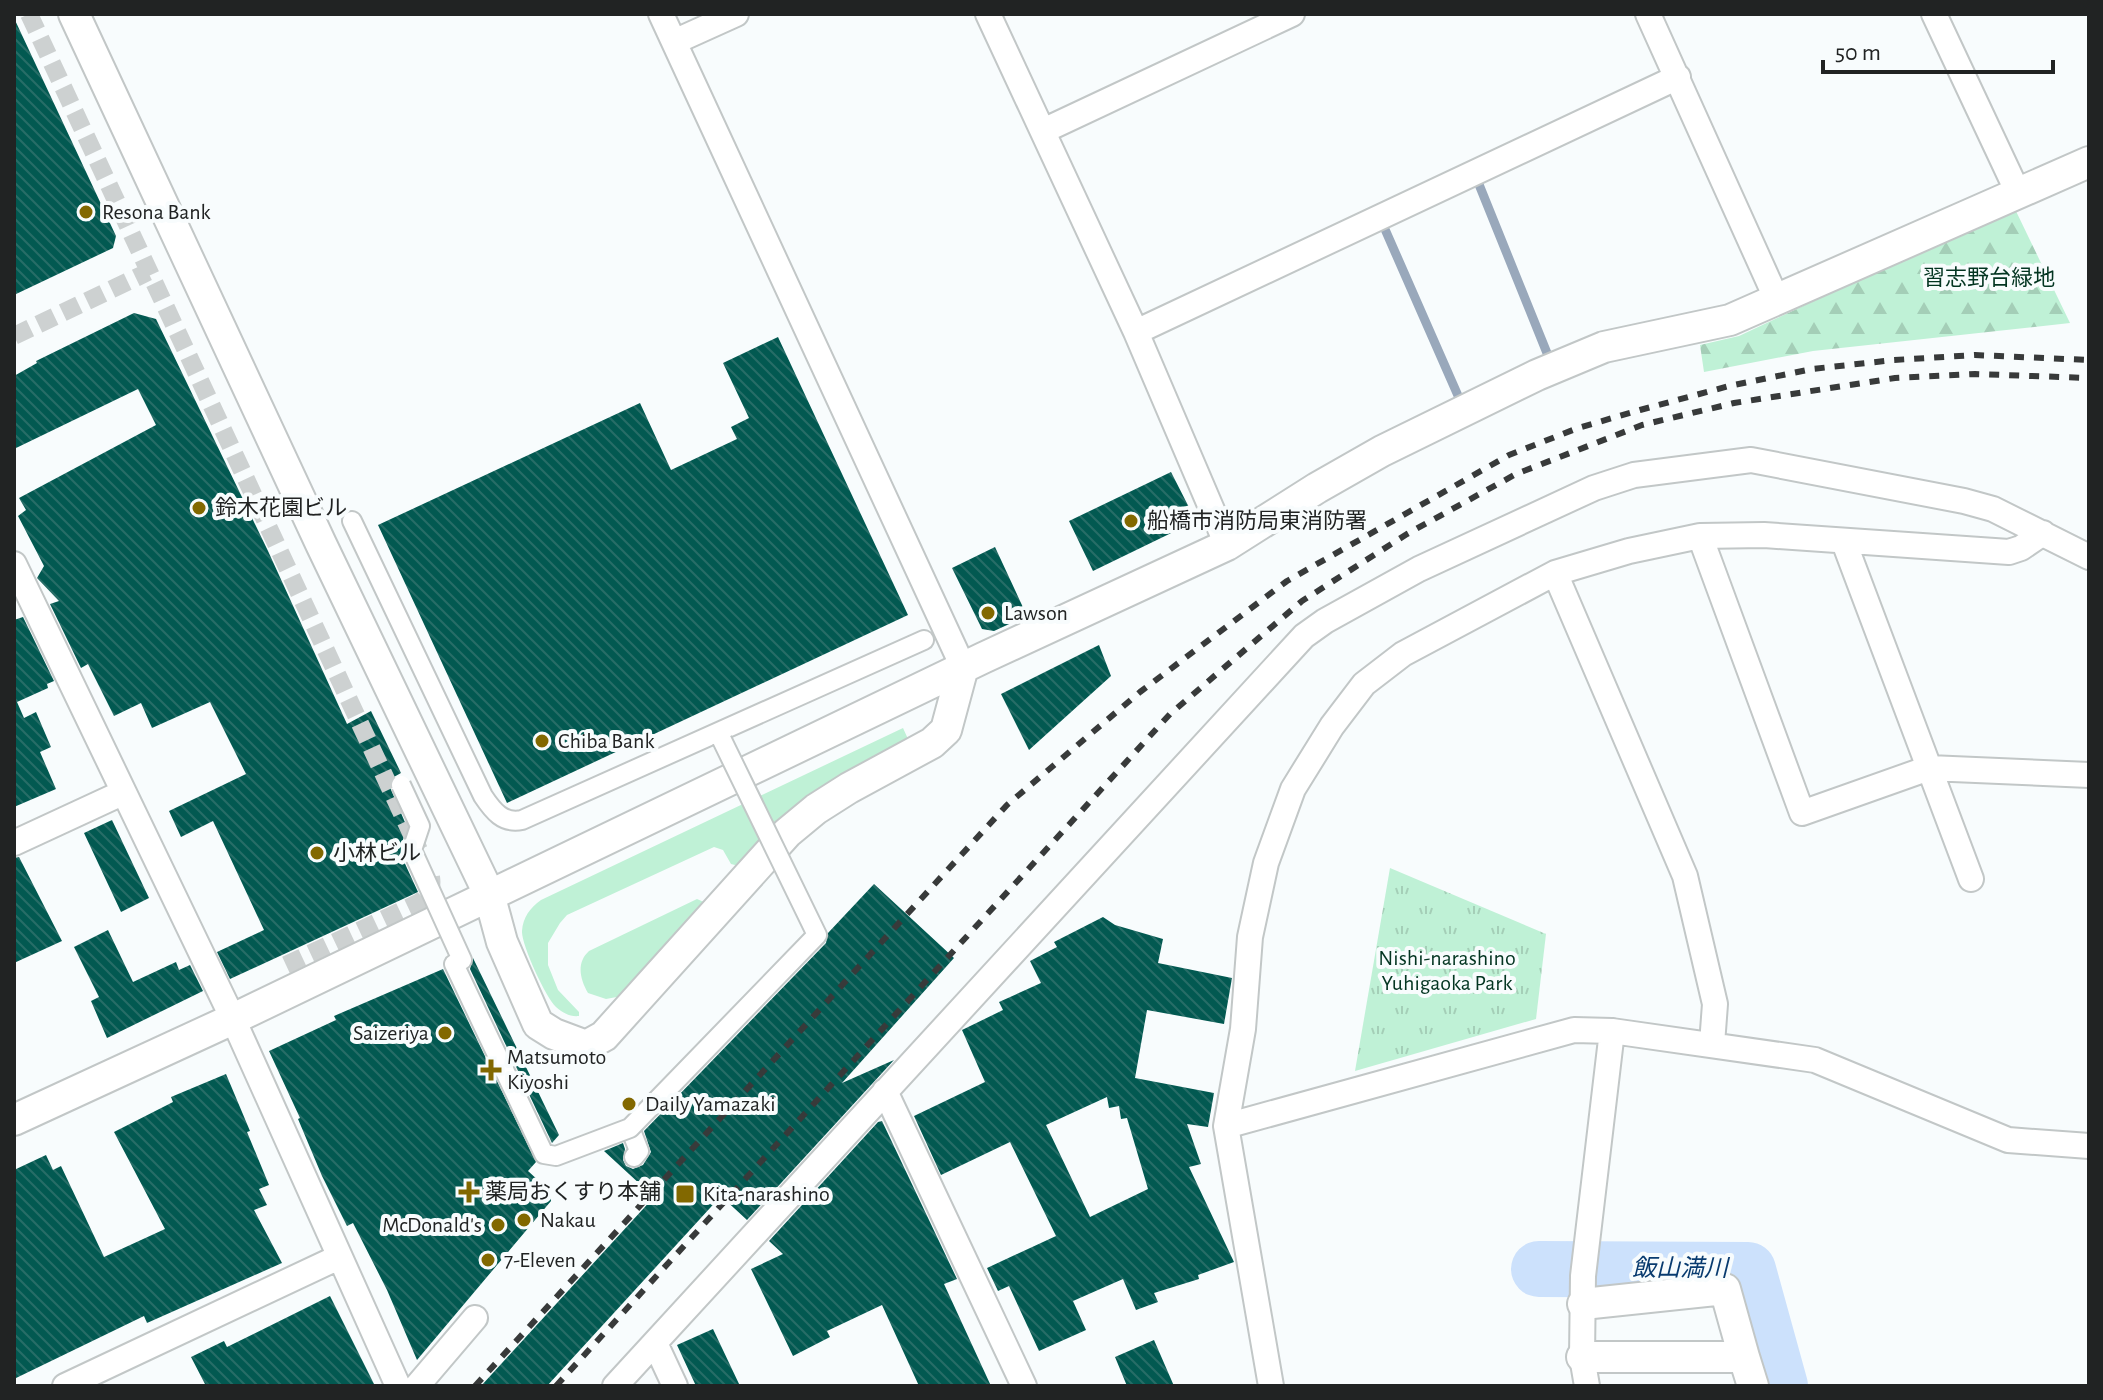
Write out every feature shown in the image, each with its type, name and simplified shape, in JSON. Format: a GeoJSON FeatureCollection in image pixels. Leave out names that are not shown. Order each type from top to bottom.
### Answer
{"type":"FeatureCollection","features":[{"type":"Feature","properties":{"kind":"street"},"geometry":{"type":"LineString","coordinates":[[74,14],[321,544],[489,894],[502,942],[538,1024],[564,1039],[586,1046],[604,1036],[787,833],[816,809],[932,743],[946,730],[963,667],[661,14]]}},
{"type":"Feature","properties":{"kind":"street"},"geometry":{"type":"LineString","coordinates":[[674,42],[736,14]]}},
{"type":"Feature","properties":{"kind":"street"},"geometry":{"type":"LineString","coordinates":[[988,14],[1136,332],[1227,545]]}},
{"type":"Feature","properties":{"kind":"street"},"geometry":{"type":"LineString","coordinates":[[1043,131],[1292,14]]}},
{"type":"Feature","properties":{"kind":"street"},"geometry":{"type":"LineString","coordinates":[[1648,14],[1777,300]]}},
{"type":"Feature","properties":{"kind":"street"},"geometry":{"type":"LineString","coordinates":[[1934,14],[2019,195]]}},
{"type":"Feature","properties":{"kind":"street"},"geometry":{"type":"LineString","coordinates":[[1136,332],[1678,77]]}},
{"type":"Feature","properties":{"kind":"street"},"geometry":{"type":"LineString","coordinates":[[14,1120],[233,1019],[963,667],[1227,545],[1382,451],[1537,375],[1604,347],[1730,320],[2089,162]]}},
{"type":"Feature","properties":{"kind":"street"},"geometry":{"type":"LineString","coordinates":[[615,1386],[1304,636],[1325,621],[1419,569],[1594,488],[1634,475],[1751,460],[1993,509],[2089,557]]}},
{"type":"Feature","properties":{"kind":"street"},"geometry":{"type":"LineString","coordinates":[[352,521],[483,796],[500,817],[513,822],[924,640]]}},
{"type":"Feature","properties":{"kind":"street"},"geometry":{"type":"LineString","coordinates":[[1271,1386],[1226,1126],[1243,1029],[1250,937],[1266,863],[1293,789],[1332,726],[1364,684],[1403,654],[1555,573],[1629,551],[1700,536],[1764,535],[2009,552],[2043,533]]}},
{"type":"Feature","properties":{"kind":"street"},"geometry":{"type":"LineString","coordinates":[[1700,536],[1802,813],[1929,768],[2089,775]]}},
{"type":"Feature","properties":{"kind":"street"},"geometry":{"type":"LineString","coordinates":[[1844,542],[1971,879]]}},
{"type":"Feature","properties":{"kind":"street"},"geometry":{"type":"LineString","coordinates":[[14,564],[20,592],[233,1019],[398,1386]]}},
{"type":"Feature","properties":{"kind":"street"},"geometry":{"type":"LineString","coordinates":[[1555,573],[1685,876],[1715,1004],[1712,1044]]}},
{"type":"Feature","properties":{"kind":"street"},"geometry":{"type":"LineString","coordinates":[[401,785],[420,826],[412,850],[462,960],[454,964],[544,1154],[556,1156],[630,1128],[734,1026],[817,935],[722,740]]}},
{"type":"Feature","properties":{"kind":"street"},"geometry":{"type":"LineString","coordinates":[[14,843],[122,793]]}},
{"type":"Feature","properties":{"kind":"street"},"geometry":{"type":"LineString","coordinates":[[1226,1126],[1574,1030],[1612,1031],[1815,1060],[2008,1140],[2089,1146]]}},
{"type":"Feature","properties":{"kind":"street"},"geometry":{"type":"LineString","coordinates":[[1584,1278],[1725,1289],[1748,1372],[1584,1371],[1584,1278],[1612,1031]]}},
{"type":"Feature","properties":{"kind":"street"},"geometry":{"type":"LineString","coordinates":[[885,1091],[1024,1386]]}},
{"type":"Feature","properties":{"kind":"street"},"geometry":{"type":"LineString","coordinates":[[630,1128],[639,1151],[634,1157]]}},
{"type":"Feature","properties":{"kind":"street"},"geometry":{"type":"LineString","coordinates":[[65,1386],[339,1257]]}},
{"type":"Feature","properties":{"kind":"street"},"geometry":{"type":"LineString","coordinates":[[417,1386],[475,1318]]}},
{"type":"Feature","properties":{"kind":"street"},"geometry":{"type":"LineString","coordinates":[[655,1343],[675,1386]]}},
{"type":"Feature","properties":{"kind":"green space","name":"習志野台緑地"},"geometry":{"type":"Polygon","coordinates":[[[2014,207],[2070,323],[1813,351],[1704,372],[1700,345],[1739,336],[2014,207]]]}},
{"type":"Feature","properties":{"kind":"green space"},"geometry":{"type":"Polygon","coordinates":[[[903,728],[908,739],[829,782],[805,800],[739,866],[731,864],[723,850],[714,847],[567,915],[548,943],[548,965],[558,990],[579,1012],[579,1016],[564,1013],[552,1002],[523,938],[526,917],[537,903],[903,728]]]}},
{"type":"Feature","properties":{"kind":"green space","name":"Nishi-narashino Yuhigaoka Park"},"geometry":{"type":"Polygon","coordinates":[[[1390,868],[1546,934],[1536,1019],[1355,1071],[1390,868]]]}},
{"type":"Feature","properties":{"kind":"green space"},"geometry":{"type":"Polygon","coordinates":[[[697,899],[706,903],[622,996],[606,999],[588,993],[581,971],[582,961],[589,951],[697,899]]]}},
{"type":"Feature","properties":{"kind":"building"},"geometry":{"type":"Polygon","coordinates":[[[14,18],[116,236],[113,248],[14,295],[14,18]]]}},
{"type":"Feature","properties":{"kind":"building"},"geometry":{"type":"Polygon","coordinates":[[[134,313],[156,319],[347,724],[371,711],[401,773],[392,778],[389,785],[407,827],[401,855],[418,892],[230,979],[217,952],[264,930],[213,821],[181,837],[169,811],[246,774],[210,702],[152,728],[141,703],[114,716],[88,664],[81,668],[50,604],[59,601],[37,578],[44,566],[18,516],[26,510],[19,498],[156,425],[138,389],[14,449],[14,376],[36,361],[134,313]]]}},
{"type":"Feature","properties":{"kind":"building"},"geometry":{"type":"Polygon","coordinates":[[[778,337],[908,615],[507,803],[378,525],[640,403],[671,470],[737,439],[731,427],[749,418],[723,363],[778,337]]]}},
{"type":"Feature","properties":{"kind":"building"},"geometry":{"type":"Polygon","coordinates":[[[1171,472],[1196,521],[1093,571],[1069,521],[1171,472]]]}},
{"type":"Feature","properties":{"kind":"building"},"geometry":{"type":"Polygon","coordinates":[[[995,547],[1027,616],[994,631],[982,629],[952,568],[995,547]]]}},
{"type":"Feature","properties":{"kind":"building"},"geometry":{"type":"Polygon","coordinates":[[[23,617],[54,681],[47,684],[48,688],[17,702],[24,718],[36,712],[51,747],[40,752],[56,789],[14,807],[14,620],[23,617]]]}},
{"type":"Feature","properties":{"kind":"building"},"geometry":{"type":"Polygon","coordinates":[[[1099,645],[1111,676],[1029,750],[1001,694],[1099,645]]]}},
{"type":"Feature","properties":{"kind":"building"},"geometry":{"type":"Polygon","coordinates":[[[112,820],[149,898],[121,912],[84,833],[112,820]]]}},
{"type":"Feature","properties":{"kind":"building"},"geometry":{"type":"Polygon","coordinates":[[[19,857],[62,941],[14,963],[14,858],[19,857]]]}},
{"type":"Feature","properties":{"kind":"building"},"geometry":{"type":"Polygon","coordinates":[[[874,884],[954,958],[842,1083],[894,1060],[747,1220],[721,1196],[547,1386],[481,1386],[654,1197],[604,1151],[623,1143],[626,1166],[633,1169],[643,1165],[651,1152],[644,1131],[826,943],[828,933],[874,884]]]}},
{"type":"Feature","properties":{"kind":"building"},"geometry":{"type":"Polygon","coordinates":[[[1103,917],[1115,925],[1163,939],[1158,963],[1232,978],[1224,1024],[1147,1010],[1135,1078],[1214,1093],[1208,1127],[1187,1124],[1201,1164],[1189,1167],[1234,1262],[1198,1275],[1199,1279],[1154,1293],[1158,1302],[1136,1310],[1123,1279],[1073,1301],[1086,1330],[1039,1351],[1009,1286],[998,1291],[987,1268],[1056,1236],[1010,1142],[941,1175],[914,1116],[985,1082],[962,1030],[1003,1010],[999,1002],[1041,983],[1030,961],[1057,947],[1054,942],[1103,917]],[[1107,1097],[1046,1125],[1090,1217],[1148,1189],[1127,1118],[1121,1119],[1119,1106],[1109,1108],[1107,1097]]]}},
{"type":"Feature","properties":{"kind":"building"},"geometry":{"type":"Polygon","coordinates":[[[108,930],[133,982],[176,962],[179,970],[190,965],[203,991],[107,1038],[91,1001],[99,997],[74,947],[108,930]]]}},
{"type":"Feature","properties":{"kind":"building"},"geometry":{"type":"Polygon","coordinates":[[[473,958],[559,1135],[552,1143],[470,969],[473,958]]]}},
{"type":"Feature","properties":{"kind":"building"},"geometry":{"type":"Polygon","coordinates":[[[443,969],[536,1162],[528,1171],[550,1191],[551,1201],[417,1360],[387,1290],[353,1223],[347,1226],[322,1176],[269,1051],[336,1020],[334,1016],[443,969]]]}},
{"type":"Feature","properties":{"kind":"building"},"geometry":{"type":"Polygon","coordinates":[[[226,1074],[269,1185],[259,1189],[267,1205],[254,1210],[282,1263],[147,1323],[144,1316],[14,1379],[14,1170],[46,1155],[53,1170],[61,1166],[104,1257],[165,1229],[114,1132],[173,1102],[171,1097],[226,1074]]]}},
{"type":"Feature","properties":{"kind":"building"},"geometry":{"type":"Polygon","coordinates":[[[882,1121],[957,1279],[944,1284],[991,1386],[919,1386],[882,1305],[827,1331],[830,1337],[793,1356],[751,1269],[783,1254],[769,1241],[882,1121]]]}},
{"type":"Feature","properties":{"kind":"building"},"geometry":{"type":"Polygon","coordinates":[[[330,1296],[375,1386],[206,1386],[191,1357],[224,1341],[227,1347],[330,1296]]]}},
{"type":"Feature","properties":{"kind":"building"},"geometry":{"type":"Polygon","coordinates":[[[713,1329],[740,1386],[696,1386],[677,1345],[713,1329]]]}},
{"type":"Feature","properties":{"kind":"building"},"geometry":{"type":"Polygon","coordinates":[[[1154,1340],[1174,1386],[1127,1386],[1115,1357],[1154,1340]]]}},
{"type":"Feature","properties":{"kind":"waterway"},"geometry":{"type":"LineString","coordinates":[[1476,177],[1551,363]]}},
{"type":"Feature","properties":{"kind":"waterway"},"geometry":{"type":"LineString","coordinates":[[1384,227],[1463,407]]}},
{"type":"Feature","properties":{"kind":"waterway","name":"飯山満川"},"geometry":{"type":"LineString","coordinates":[[1539,1269],[1748,1270],[1780,1386]]}},
{"type":"Feature","properties":{"kind":"tunnel"},"geometry":{"type":"LineString","coordinates":[[29,14],[419,850]]}},
{"type":"Feature","properties":{"kind":"tunnel"},"geometry":{"type":"LineString","coordinates":[[14,336],[148,272]]}},
{"type":"Feature","properties":{"kind":"tunnel"},"geometry":{"type":"LineString","coordinates":[[286,965],[420,902],[430,891],[431,877]]}},
{"type":"Feature","properties":{"kind":"railway"},"geometry":{"type":"LineString","coordinates":[[475,1386],[1007,805],[1140,692],[1287,581],[1509,455],[1578,428],[1640,410],[1729,386],[1812,369],[1975,355],[2089,360]]}},
{"type":"Feature","properties":{"kind":"railway"},"geometry":{"type":"LineString","coordinates":[[556,1386],[1170,714],[1302,601],[1407,534],[1516,474],[1642,425],[1734,403],[1895,378],[1975,374],[2089,378]]}},
{"type":"Feature","properties":{"kind":"place","name":"Resona Bank"},"geometry":{"type":"Point","coordinates":[86,212]}},
{"type":"Feature","properties":{"kind":"place","name":"鈴木花園ビル"},"geometry":{"type":"Point","coordinates":[199,508]}},
{"type":"Feature","properties":{"kind":"place","name":"船橋市消防局東消防署"},"geometry":{"type":"Point","coordinates":[1131,521]}},
{"type":"Feature","properties":{"kind":"place","name":"Lawson"},"geometry":{"type":"Point","coordinates":[988,613]}},
{"type":"Feature","properties":{"kind":"place","name":"Chiba Bank"},"geometry":{"type":"Point","coordinates":[542,741]}},
{"type":"Feature","properties":{"kind":"place","name":"小林ビル"},"geometry":{"type":"Point","coordinates":[317,853]}},
{"type":"Feature","properties":{"kind":"place","name":"Saizeriya"},"geometry":{"type":"Point","coordinates":[445,1033]}},
{"type":"Feature","properties":{"kind":"place","name":"Matsumoto Kiyoshi"},"geometry":{"type":"Point","coordinates":[491,1070]}},
{"type":"Feature","properties":{"kind":"place","name":"Daily Yamazaki"},"geometry":{"type":"Point","coordinates":[629,1104]}},
{"type":"Feature","properties":{"kind":"place","name":"薬局おくすり本舗"},"geometry":{"type":"Point","coordinates":[469,1192]}},
{"type":"Feature","properties":{"kind":"place","name":"Kita-narashino"},"geometry":{"type":"Point","coordinates":[685,1194]}},
{"type":"Feature","properties":{"kind":"place","name":"Nakau"},"geometry":{"type":"Point","coordinates":[524,1220]}},
{"type":"Feature","properties":{"kind":"place","name":"McDonald's"},"geometry":{"type":"Point","coordinates":[498,1225]}},
{"type":"Feature","properties":{"kind":"place","name":"7-Eleven"},"geometry":{"type":"Point","coordinates":[488,1260]}}]}
